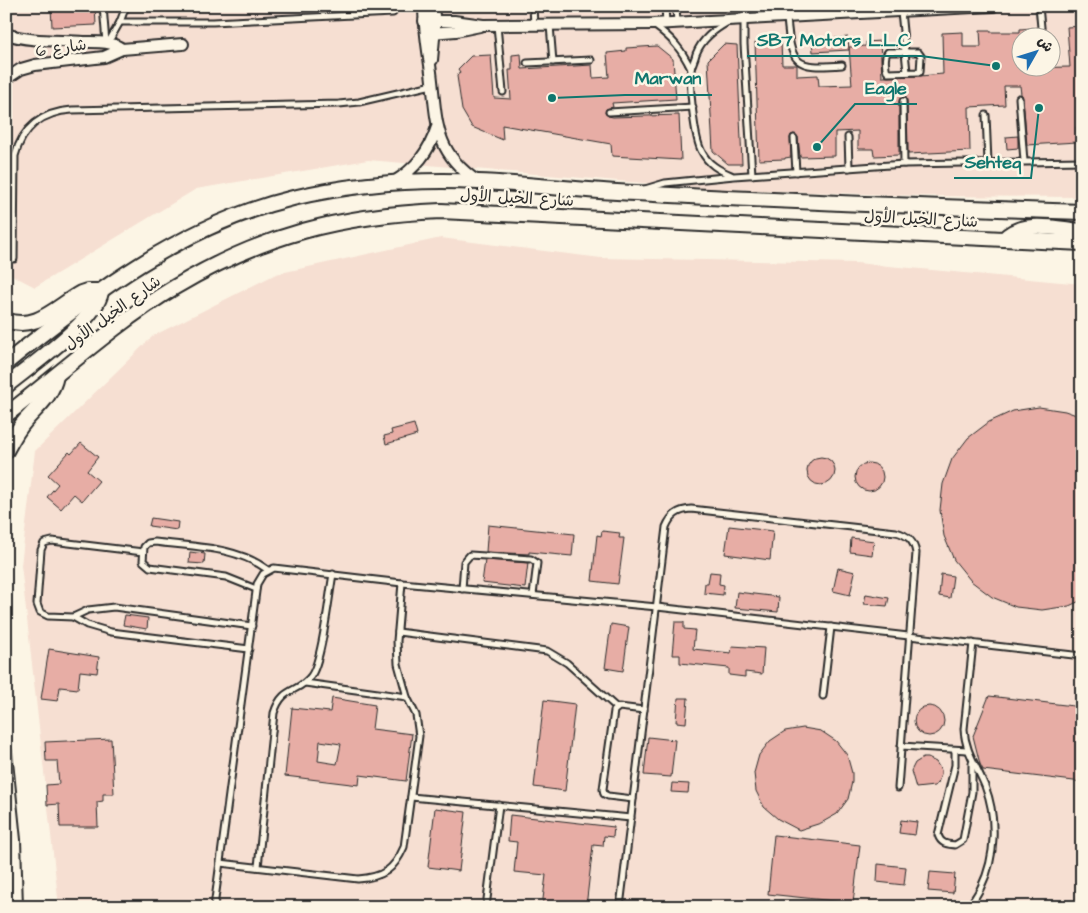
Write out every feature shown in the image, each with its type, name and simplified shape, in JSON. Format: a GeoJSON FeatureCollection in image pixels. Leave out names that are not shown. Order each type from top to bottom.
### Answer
{"type":"FeatureCollection","features":[{"type":"Feature","properties":{"kind":"main road","name":"شارع الخيل الأول"},"geometry":{"type":"LineString","coordinates":[[6,363],[101,291],[191,236],[224,221],[293,198],[394,182],[478,182],[635,194],[1082,212]]}},
{"type":"Feature","properties":{"kind":"main road","name":"شارع الخيل الأول"},"geometry":{"type":"LineString","coordinates":[[6,414],[137,313],[174,288],[214,266],[255,247],[291,234],[365,217],[441,211],[1082,243]]}},
{"type":"Feature","properties":{"kind":"main road"},"geometry":{"type":"LineString","coordinates":[[1004,239],[1015,230],[1028,227],[1082,231]]}},
{"type":"Feature","properties":{"kind":"main road"},"geometry":{"type":"LineString","coordinates":[[6,320],[18,324],[38,321],[82,293],[101,291],[96,306],[84,320],[6,386]]}},
{"type":"Feature","properties":{"kind":"main road"},"geometry":{"type":"LineString","coordinates":[[6,451],[18,429],[48,397],[56,376]]}},
{"type":"Feature","properties":{"kind":"street"},"geometry":{"type":"LineString","coordinates":[[424,6],[429,21],[432,85],[437,128],[441,141],[456,164],[478,182]]}},
{"type":"Feature","properties":{"kind":"street"},"geometry":{"type":"LineString","coordinates":[[429,21],[433,6]]}},
{"type":"Feature","properties":{"kind":"street"},"geometry":{"type":"LineString","coordinates":[[430,33],[483,26],[666,24],[786,18],[848,10],[901,11],[940,7],[993,6]]}},
{"type":"Feature","properties":{"kind":"street"},"geometry":{"type":"LineString","coordinates":[[429,21],[454,21],[483,26]]}},
{"type":"Feature","properties":{"kind":"street","name":"شارع 6"},"geometry":{"type":"LineString","coordinates":[[6,34],[14,37],[107,43],[122,49]]}},
{"type":"Feature","properties":{"kind":"street","name":"شارع 6"},"geometry":{"type":"LineString","coordinates":[[6,79],[21,69],[35,64],[104,56],[122,49],[183,44]]}},
{"type":"Feature","properties":{"kind":"street"},"geometry":{"type":"LineString","coordinates":[[394,182],[417,165],[426,154],[437,128]]}},
{"type":"Feature","properties":{"kind":"street"},"geometry":{"type":"LineString","coordinates":[[6,752],[15,840],[17,907]]}},
{"type":"Feature","properties":{"kind":"lane"},"geometry":{"type":"LineString","coordinates":[[103,6],[107,43]]}},
{"type":"Feature","properties":{"kind":"lane"},"geometry":{"type":"LineString","coordinates":[[107,43],[120,22],[126,6]]}},
{"type":"Feature","properties":{"kind":"lane"},"geometry":{"type":"LineString","coordinates":[[533,6],[534,25]]}},
{"type":"Feature","properties":{"kind":"lane"},"geometry":{"type":"LineString","coordinates":[[665,6],[666,24]]}},
{"type":"Feature","properties":{"kind":"lane"},"geometry":{"type":"LineString","coordinates":[[676,6],[678,23]]}},
{"type":"Feature","properties":{"kind":"lane"},"geometry":{"type":"LineString","coordinates":[[744,6],[752,175]]}},
{"type":"Feature","properties":{"kind":"lane"},"geometry":{"type":"LineString","coordinates":[[1039,6],[1041,28]]}},
{"type":"Feature","properties":{"kind":"lane"},"geometry":{"type":"LineString","coordinates":[[901,11],[906,72]]}},
{"type":"Feature","properties":{"kind":"lane"},"geometry":{"type":"LineString","coordinates":[[120,22],[213,22],[393,13]]}},
{"type":"Feature","properties":{"kind":"lane"},"geometry":{"type":"LineString","coordinates":[[786,18],[790,48],[800,62],[817,67],[842,65]]}},
{"type":"Feature","properties":{"kind":"lane"},"geometry":{"type":"LineString","coordinates":[[730,21],[707,38],[696,53],[691,69],[694,122],[696,138],[701,151],[709,162],[721,171],[734,176]]}},
{"type":"Feature","properties":{"kind":"lane"},"geometry":{"type":"LineString","coordinates":[[653,24],[673,40],[691,69]]}},
{"type":"Feature","properties":{"kind":"lane"},"geometry":{"type":"LineString","coordinates":[[550,25],[553,62]]}},
{"type":"Feature","properties":{"kind":"lane"},"geometry":{"type":"LineString","coordinates":[[497,26],[504,92]]}},
{"type":"Feature","properties":{"kind":"lane"},"geometry":{"type":"LineString","coordinates":[[905,52],[918,52],[921,56],[920,72],[888,73],[886,69],[886,53],[905,52]]}},
{"type":"Feature","properties":{"kind":"lane"},"geometry":{"type":"LineString","coordinates":[[527,63],[592,60]]}},
{"type":"Feature","properties":{"kind":"lane"},"geometry":{"type":"LineString","coordinates":[[14,260],[15,156],[17,148],[25,132],[38,120],[54,112],[339,104],[359,102],[432,85]]}},
{"type":"Feature","properties":{"kind":"lane"},"geometry":{"type":"LineString","coordinates":[[1019,98],[1024,162]]}},
{"type":"Feature","properties":{"kind":"lane"},"geometry":{"type":"LineString","coordinates":[[903,101],[904,164]]}},
{"type":"Feature","properties":{"kind":"lane"},"geometry":{"type":"LineString","coordinates":[[609,112],[693,107]]}},
{"type":"Feature","properties":{"kind":"lane"},"geometry":{"type":"LineString","coordinates":[[986,115],[988,162]]}},
{"type":"Feature","properties":{"kind":"lane"},"geometry":{"type":"LineString","coordinates":[[794,138],[796,172]]}},
{"type":"Feature","properties":{"kind":"lane"},"geometry":{"type":"LineString","coordinates":[[848,138],[849,168]]}},
{"type":"Feature","properties":{"kind":"lane"},"geometry":{"type":"LineString","coordinates":[[635,194],[657,185],[734,176],[904,164],[1082,161]]}},
{"type":"Feature","properties":{"kind":"lane"},"geometry":{"type":"LineString","coordinates":[[620,907],[666,527],[675,513],[683,509],[876,530],[904,534],[910,538],[915,545],[916,553],[898,788]]}},
{"type":"Feature","properties":{"kind":"lane"},"geometry":{"type":"LineString","coordinates":[[144,552],[52,541],[44,543],[41,550],[38,608],[40,612],[48,616],[73,617],[96,608],[114,607],[252,626]]}},
{"type":"Feature","properties":{"kind":"lane"},"geometry":{"type":"LineString","coordinates":[[256,589],[226,577],[150,567],[143,561],[144,547],[148,543],[155,542],[231,552],[251,559],[268,570]]}},
{"type":"Feature","properties":{"kind":"lane"},"geometry":{"type":"LineString","coordinates":[[462,589],[464,562],[470,555],[531,559],[537,563],[533,596]]}},
{"type":"Feature","properties":{"kind":"lane"},"geometry":{"type":"LineString","coordinates":[[214,907],[256,589],[260,578],[268,570],[280,568],[402,583],[657,607],[1082,656]]}},
{"type":"Feature","properties":{"kind":"lane"},"geometry":{"type":"LineString","coordinates":[[258,867],[274,713],[277,704],[283,696],[305,682],[315,669],[333,574]]}},
{"type":"Feature","properties":{"kind":"lane"},"geometry":{"type":"LineString","coordinates":[[220,863],[358,879],[374,878],[387,872],[398,861],[404,847],[419,736],[416,715],[407,697],[398,664],[398,632],[402,583]]}},
{"type":"Feature","properties":{"kind":"lane"},"geometry":{"type":"LineString","coordinates":[[73,617],[95,628],[111,632],[249,649]]}},
{"type":"Feature","properties":{"kind":"lane"},"geometry":{"type":"LineString","coordinates":[[823,696],[830,626]]}},
{"type":"Feature","properties":{"kind":"lane"},"geometry":{"type":"LineString","coordinates":[[398,632],[547,651],[567,663],[617,708],[644,710]]}},
{"type":"Feature","properties":{"kind":"lane"},"geometry":{"type":"LineString","coordinates":[[969,907],[981,888],[988,868],[993,828],[991,808],[985,788],[967,750],[964,729],[973,643]]}},
{"type":"Feature","properties":{"kind":"lane"},"geometry":{"type":"LineString","coordinates":[[305,682],[407,697]]}},
{"type":"Feature","properties":{"kind":"lane"},"geometry":{"type":"LineString","coordinates":[[617,708],[613,713],[603,791],[608,796],[633,799]]}},
{"type":"Feature","properties":{"kind":"lane"},"geometry":{"type":"LineString","coordinates":[[901,746],[967,750]]}},
{"type":"Feature","properties":{"kind":"lane"},"geometry":{"type":"LineString","coordinates":[[955,750],[955,765],[938,835],[945,844],[955,845],[963,840],[972,792],[971,760]]}},
{"type":"Feature","properties":{"kind":"lane"},"geometry":{"type":"LineString","coordinates":[[411,797],[631,818]]}},
{"type":"Feature","properties":{"kind":"lane"},"geometry":{"type":"LineString","coordinates":[[486,907],[499,805]]}},
{"type":"Feature","properties":{"kind":"shaded area"},"geometry":{"type":"Polygon","coordinates":[[[6,6],[1082,6],[1082,197],[924,196],[702,188],[368,160],[196,189],[35,287],[6,272],[6,6]]]}},
{"type":"Feature","properties":{"kind":"shaded area"},"geometry":{"type":"Polygon","coordinates":[[[441,238],[601,258],[856,263],[1082,284],[1082,907],[59,907],[21,565],[35,451],[153,336],[276,274],[441,238]]]}},
{"type":"Feature","properties":{"kind":"building"},"geometry":{"type":"Polygon","coordinates":[[[51,6],[95,6],[96,25],[52,27],[51,6]]]}},
{"type":"Feature","properties":{"kind":"building"},"geometry":{"type":"Polygon","coordinates":[[[1082,26],[1082,126],[1076,127],[1077,142],[1027,145],[1023,98],[1020,86],[1004,86],[1005,105],[969,107],[970,151],[908,154],[907,101],[906,97],[902,97],[899,101],[899,155],[874,156],[873,149],[858,149],[858,131],[835,132],[835,156],[800,157],[798,137],[794,134],[790,138],[791,157],[759,160],[755,42],[781,42],[782,65],[797,65],[797,76],[818,75],[819,86],[852,85],[849,47],[866,46],[866,42],[880,41],[882,77],[943,74],[942,33],[963,32],[963,47],[981,47],[980,30],[1010,32],[1010,78],[1060,78],[1060,67],[1070,67],[1067,27],[1082,26]]]}},
{"type":"Feature","properties":{"kind":"building"},"geometry":{"type":"Polygon","coordinates":[[[848,37],[849,50],[813,52],[812,40],[848,37]]]}},
{"type":"Feature","properties":{"kind":"building"},"geometry":{"type":"Polygon","coordinates":[[[724,44],[737,45],[742,164],[728,164],[713,151],[708,60],[724,44]]]}},
{"type":"Feature","properties":{"kind":"building"},"geometry":{"type":"Polygon","coordinates":[[[657,46],[673,59],[676,99],[612,103],[613,107],[606,109],[605,113],[613,117],[679,115],[681,160],[612,156],[611,144],[502,125],[503,140],[472,127],[462,110],[457,76],[460,72],[458,69],[471,56],[491,55],[494,98],[511,99],[509,70],[512,70],[512,55],[521,54],[522,69],[592,65],[593,78],[609,77],[607,53],[626,51],[626,48],[657,46]]]}},
{"type":"Feature","properties":{"kind":"building"},"geometry":{"type":"Polygon","coordinates":[[[1018,136],[1018,148],[1007,149],[1006,137],[1018,136]]]}},
{"type":"Feature","properties":{"kind":"building"},"geometry":{"type":"Polygon","coordinates":[[[1039,407],[1065,411],[1082,417],[1082,600],[1069,606],[1042,610],[1016,607],[992,597],[971,581],[954,560],[944,536],[940,510],[943,484],[952,459],[968,438],[989,422],[1013,411],[1039,407]]]}},
{"type":"Feature","properties":{"kind":"building"},"geometry":{"type":"Polygon","coordinates":[[[414,424],[417,435],[386,444],[384,436],[392,434],[391,430],[414,424]]]}},
{"type":"Feature","properties":{"kind":"building"},"geometry":{"type":"Polygon","coordinates":[[[81,443],[98,457],[87,471],[99,481],[82,501],[74,494],[61,509],[47,497],[58,484],[48,475],[69,452],[71,454],[81,443]]]}},
{"type":"Feature","properties":{"kind":"building"},"geometry":{"type":"Polygon","coordinates":[[[821,457],[831,461],[835,471],[831,481],[821,485],[811,481],[807,471],[811,461],[821,457]]]}},
{"type":"Feature","properties":{"kind":"building"},"geometry":{"type":"Polygon","coordinates":[[[869,463],[879,467],[883,477],[879,487],[869,491],[859,487],[855,477],[859,467],[869,463]]]}},
{"type":"Feature","properties":{"kind":"building"},"geometry":{"type":"Polygon","coordinates":[[[151,518],[178,522],[177,530],[149,526],[151,518]]]}},
{"type":"Feature","properties":{"kind":"building"},"geometry":{"type":"Polygon","coordinates":[[[488,525],[574,534],[572,556],[529,552],[529,554],[486,552],[488,525]]]}},
{"type":"Feature","properties":{"kind":"building"},"geometry":{"type":"Polygon","coordinates":[[[729,526],[773,531],[770,560],[725,554],[729,526]]]}},
{"type":"Feature","properties":{"kind":"building"},"geometry":{"type":"Polygon","coordinates":[[[602,531],[620,533],[619,538],[624,538],[618,584],[592,581],[597,535],[601,536],[602,531]]]}},
{"type":"Feature","properties":{"kind":"building"},"geometry":{"type":"Polygon","coordinates":[[[851,538],[874,541],[872,555],[850,552],[851,538]]]}},
{"type":"Feature","properties":{"kind":"building"},"geometry":{"type":"Polygon","coordinates":[[[190,552],[205,554],[204,564],[189,563],[190,552]]]}},
{"type":"Feature","properties":{"kind":"building"},"geometry":{"type":"Polygon","coordinates":[[[485,560],[528,563],[525,588],[482,583],[485,560]]]}},
{"type":"Feature","properties":{"kind":"building"},"geometry":{"type":"Polygon","coordinates":[[[838,568],[855,572],[850,595],[833,591],[838,568]]]}},
{"type":"Feature","properties":{"kind":"building"},"geometry":{"type":"Polygon","coordinates":[[[710,572],[720,573],[719,584],[724,585],[723,595],[704,593],[705,583],[708,583],[710,572]]]}},
{"type":"Feature","properties":{"kind":"building"},"geometry":{"type":"Polygon","coordinates":[[[941,574],[953,576],[950,598],[939,596],[941,574]]]}},
{"type":"Feature","properties":{"kind":"building"},"geometry":{"type":"Polygon","coordinates":[[[737,592],[779,597],[778,612],[735,608],[737,592]]]}},
{"type":"Feature","properties":{"kind":"building"},"geometry":{"type":"Polygon","coordinates":[[[866,594],[889,598],[887,606],[864,604],[866,594]]]}},
{"type":"Feature","properties":{"kind":"building"},"geometry":{"type":"Polygon","coordinates":[[[125,615],[148,618],[147,629],[123,625],[125,615]]]}},
{"type":"Feature","properties":{"kind":"building"},"geometry":{"type":"Polygon","coordinates":[[[675,622],[684,622],[684,629],[695,630],[693,649],[731,653],[732,646],[764,648],[762,674],[745,672],[745,677],[729,675],[729,668],[680,663],[680,655],[672,655],[675,622]]]}},
{"type":"Feature","properties":{"kind":"building"},"geometry":{"type":"Polygon","coordinates":[[[611,624],[629,627],[623,671],[605,668],[611,624]]]}},
{"type":"Feature","properties":{"kind":"building"},"geometry":{"type":"Polygon","coordinates":[[[49,649],[99,657],[97,673],[80,671],[78,689],[60,687],[58,701],[41,699],[49,649]]]}},
{"type":"Feature","properties":{"kind":"building"},"geometry":{"type":"Polygon","coordinates":[[[989,696],[1082,707],[1082,782],[983,770],[973,736],[989,696]]]}},
{"type":"Feature","properties":{"kind":"building"},"geometry":{"type":"Polygon","coordinates":[[[332,698],[375,705],[372,729],[412,734],[406,781],[360,775],[359,785],[285,776],[292,708],[330,712],[332,698]],[[320,741],[318,761],[337,764],[341,744],[320,741]]]}},
{"type":"Feature","properties":{"kind":"building"},"geometry":{"type":"Polygon","coordinates":[[[678,698],[688,698],[686,723],[676,722],[678,698]]]}},
{"type":"Feature","properties":{"kind":"building"},"geometry":{"type":"Polygon","coordinates":[[[544,700],[575,704],[565,791],[534,787],[544,700]]]}},
{"type":"Feature","properties":{"kind":"building"},"geometry":{"type":"Polygon","coordinates":[[[929,706],[940,710],[944,721],[940,732],[929,736],[918,732],[914,721],[918,710],[929,706]]]}},
{"type":"Feature","properties":{"kind":"building"},"geometry":{"type":"Polygon","coordinates":[[[803,728],[821,731],[836,741],[847,755],[852,773],[852,782],[848,799],[837,814],[821,823],[799,830],[778,819],[764,807],[756,791],[754,773],[759,755],[770,741],[785,731],[803,728]]]}},
{"type":"Feature","properties":{"kind":"building"},"geometry":{"type":"Polygon","coordinates":[[[648,737],[675,740],[671,777],[644,775],[648,737]]]}},
{"type":"Feature","properties":{"kind":"building"},"geometry":{"type":"Polygon","coordinates":[[[111,739],[114,794],[103,794],[103,801],[97,802],[98,827],[60,827],[59,804],[47,805],[46,785],[59,784],[57,761],[46,761],[45,742],[111,739]]]}},
{"type":"Feature","properties":{"kind":"building"},"geometry":{"type":"Polygon","coordinates":[[[923,758],[936,762],[941,770],[941,774],[938,783],[934,786],[916,788],[911,771],[915,763],[923,758]]]}},
{"type":"Feature","properties":{"kind":"building"},"geometry":{"type":"Polygon","coordinates":[[[672,783],[689,784],[688,793],[671,792],[672,783]]]}},
{"type":"Feature","properties":{"kind":"building"},"geometry":{"type":"Polygon","coordinates":[[[435,808],[466,812],[459,871],[428,867],[435,808]]]}},
{"type":"Feature","properties":{"kind":"building"},"geometry":{"type":"Polygon","coordinates":[[[510,815],[614,827],[613,837],[604,836],[603,846],[593,845],[586,907],[542,907],[546,875],[514,872],[517,842],[508,841],[510,815]]]}},
{"type":"Feature","properties":{"kind":"building"},"geometry":{"type":"Polygon","coordinates":[[[901,820],[917,822],[915,835],[899,833],[901,820]]]}},
{"type":"Feature","properties":{"kind":"building"},"geometry":{"type":"Polygon","coordinates":[[[774,835],[860,845],[853,903],[768,894],[774,835]]]}},
{"type":"Feature","properties":{"kind":"building"},"geometry":{"type":"Polygon","coordinates":[[[878,864],[906,867],[904,885],[877,882],[878,864]]]}},
{"type":"Feature","properties":{"kind":"building"},"geometry":{"type":"Polygon","coordinates":[[[930,872],[955,874],[953,893],[928,891],[930,872]]]}},
{"type":"Feature","properties":{"kind":"place","name":"SB7 Motors L.L.C"},"geometry":{"type":"Point","coordinates":[996,66]}},
{"type":"Feature","properties":{"kind":"place","name":"Marwan"},"geometry":{"type":"Point","coordinates":[552,98]}},
{"type":"Feature","properties":{"kind":"place","name":"Sehteq"},"geometry":{"type":"Point","coordinates":[1039,108]}},
{"type":"Feature","properties":{"kind":"place","name":"Eagle"},"geometry":{"type":"Point","coordinates":[817,147]}}]}
